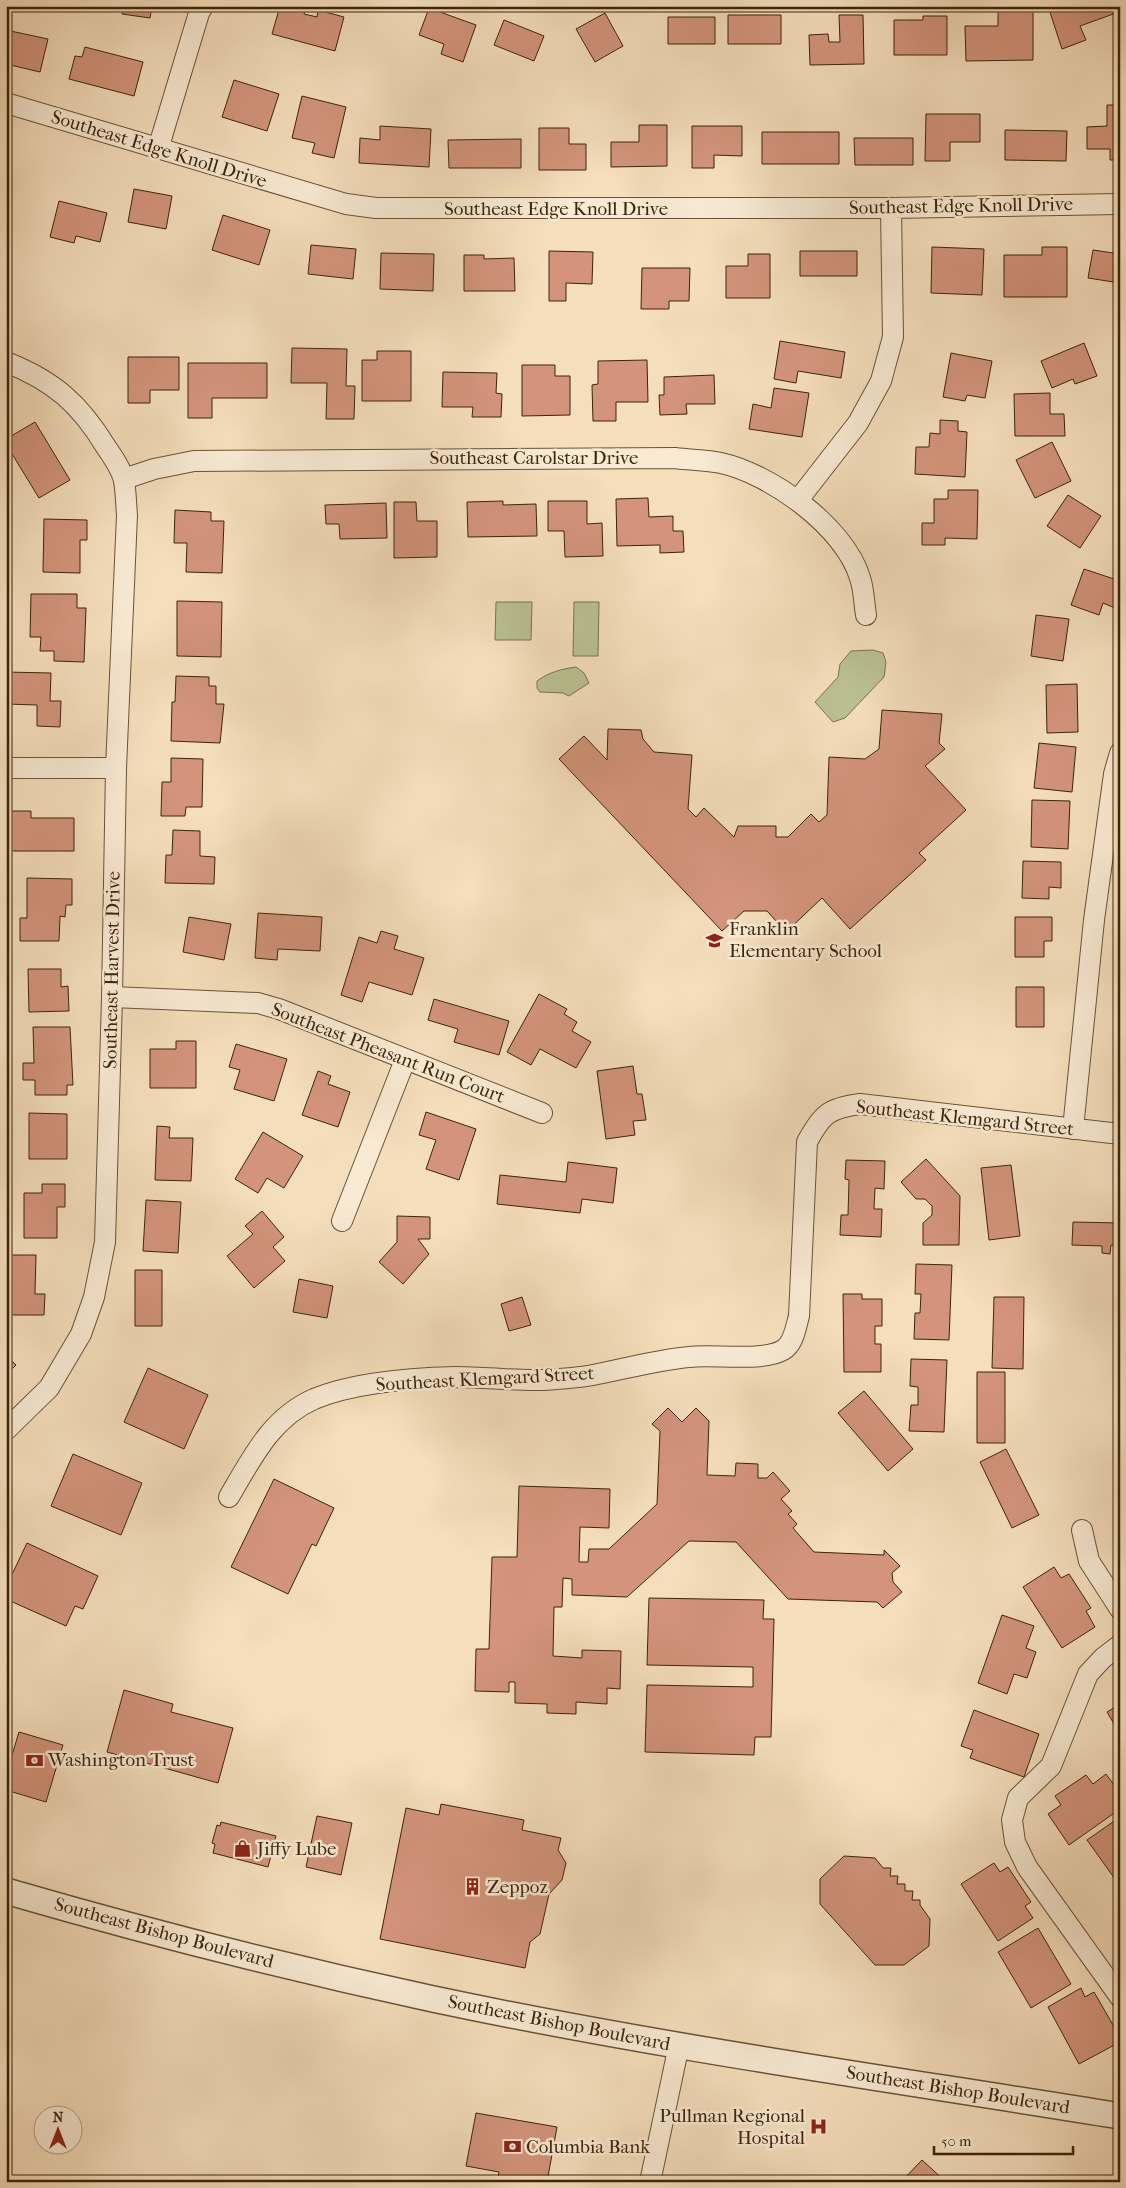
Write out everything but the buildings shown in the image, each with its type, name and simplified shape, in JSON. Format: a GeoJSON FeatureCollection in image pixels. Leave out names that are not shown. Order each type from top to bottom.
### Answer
{"type":"FeatureCollection","features":[{"type":"Feature","properties":{"kind":"street"},"geometry":{"type":"LineString","coordinates":[[158,149],[199,13],[203,6]]}},
{"type":"Feature","properties":{"kind":"street","name":"Southeast Edge Knoll Drive"},"geometry":{"type":"LineString","coordinates":[[6,103],[346,204],[376,208],[891,208],[1120,204]]}},
{"type":"Feature","properties":{"kind":"street"},"geometry":{"type":"LineString","coordinates":[[798,500],[858,423],[881,381],[893,337],[891,208]]}},
{"type":"Feature","properties":{"kind":"street"},"geometry":{"type":"LineString","coordinates":[[6,362],[36,376],[68,397],[97,432],[124,479]]}},
{"type":"Feature","properties":{"kind":"street","name":"Southeast Carolstar Drive"},"geometry":{"type":"LineString","coordinates":[[124,479],[154,469],[194,461],[675,458],[730,466],[762,477],[798,500],[828,527],[848,554],[860,577],[866,615]]}},
{"type":"Feature","properties":{"kind":"street","name":"Southeast Harvest Drive"},"geometry":{"type":"LineString","coordinates":[[6,1430],[49,1388],[81,1334],[94,1298],[105,1242],[116,768],[127,515],[124,479]]}},
{"type":"Feature","properties":{"kind":"street"},"geometry":{"type":"LineString","coordinates":[[1073,1129],[1094,920],[1114,774],[1120,754]]}},
{"type":"Feature","properties":{"kind":"street"},"geometry":{"type":"LineString","coordinates":[[6,768],[116,768]]}},
{"type":"Feature","properties":{"kind":"street","name":"Southeast Pheasant Run Court"},"geometry":{"type":"LineString","coordinates":[[112,997],[258,1003],[279,1009],[542,1113]]}},
{"type":"Feature","properties":{"kind":"street"},"geometry":{"type":"LineString","coordinates":[[342,1221],[405,1060]]}},
{"type":"Feature","properties":{"kind":"street","name":"Southeast Klemgard Street"},"geometry":{"type":"LineString","coordinates":[[229,1497],[260,1443],[276,1425],[315,1399],[338,1392],[385,1382],[456,1377],[541,1380],[591,1376],[653,1362],[691,1357],[758,1356],[784,1350],[792,1338],[799,1316],[807,1142],[818,1120],[837,1108],[860,1104],[1120,1134]]}},
{"type":"Feature","properties":{"kind":"street"},"geometry":{"type":"LineString","coordinates":[[1082,1530],[1089,1561],[1120,1609]]}},
{"type":"Feature","properties":{"kind":"street"},"geometry":{"type":"LineString","coordinates":[[1120,1646],[1103,1658],[1088,1674],[1051,1766],[1018,1798],[1012,1820],[1015,1842],[1028,1866],[1120,1997]]}},
{"type":"Feature","properties":{"kind":"street","name":"Southeast Bishop Boulevard"},"geometry":{"type":"LineString","coordinates":[[6,1891],[116,1922],[434,1999],[679,2046],[1120,2116]]}},
{"type":"Feature","properties":{"kind":"street"},"geometry":{"type":"LineString","coordinates":[[650,2182],[665,2119],[679,2046]]}},
{"type":"Feature","properties":{"kind":"green space"},"geometry":{"type":"Polygon","coordinates":[[[496,602],[532,602],[531,640],[495,640],[496,602]]]}},
{"type":"Feature","properties":{"kind":"green space"},"geometry":{"type":"Polygon","coordinates":[[[574,602],[599,602],[598,656],[573,656],[574,602]]]}},
{"type":"Feature","properties":{"kind":"green space"},"geometry":{"type":"Polygon","coordinates":[[[873,650],[883,653],[886,662],[884,677],[845,718],[833,722],[815,702],[838,677],[840,664],[851,651],[873,650]]]}},
{"type":"Feature","properties":{"kind":"green space"},"geometry":{"type":"Polygon","coordinates":[[[576,667],[584,673],[589,683],[569,696],[563,693],[540,692],[537,688],[537,681],[546,675],[576,667]]]}},
{"type":"Feature","properties":{"kind":"place","name":"Franklin Elementary School"},"geometry":{"type":"Point","coordinates":[715,940]}},
{"type":"Feature","properties":{"kind":"place","name":"Washington Trust"},"geometry":{"type":"Point","coordinates":[34,1760]}},
{"type":"Feature","properties":{"kind":"place","name":"Jiffy Lube"},"geometry":{"type":"Point","coordinates":[243,1849]}},
{"type":"Feature","properties":{"kind":"place","name":"Zeppoz"},"geometry":{"type":"Point","coordinates":[473,1887]}},
{"type":"Feature","properties":{"kind":"place","name":"Pullman Regional Hospital"},"geometry":{"type":"Point","coordinates":[819,2127]}},
{"type":"Feature","properties":{"kind":"place","name":"Columbia Bank"},"geometry":{"type":"Point","coordinates":[512,2147]}}]}
